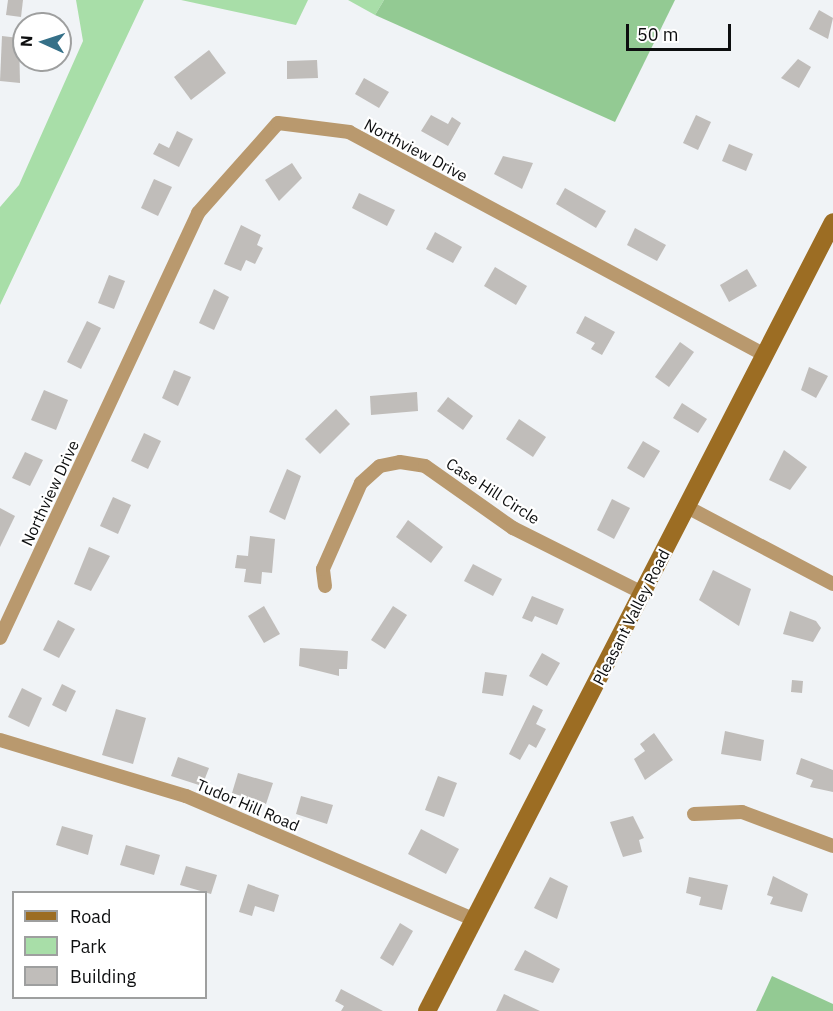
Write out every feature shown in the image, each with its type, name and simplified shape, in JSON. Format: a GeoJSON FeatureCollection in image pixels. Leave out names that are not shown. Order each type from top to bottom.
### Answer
{"type":"FeatureCollection","features":[{"type":"Feature","properties":{"kind":"main road","name":"Pleasant Valley Road"},"geometry":{"type":"LineString","coordinates":[[427,1011],[689,508],[833,222]]}},
{"type":"Feature","properties":{"kind":"street","name":"Northview Drive"},"geometry":{"type":"LineString","coordinates":[[0,638],[198,213],[278,123],[349,132],[766,356]]}},
{"type":"Feature","properties":{"kind":"street","name":"Case Hill Circle"},"geometry":{"type":"LineString","coordinates":[[325,586],[323,569],[361,483],[380,466],[400,462],[425,466],[513,528],[643,593]]}},
{"type":"Feature","properties":{"kind":"street"},"geometry":{"type":"LineString","coordinates":[[689,508],[833,584]]}},
{"type":"Feature","properties":{"kind":"street","name":"Tudor Hill Road"},"geometry":{"type":"LineString","coordinates":[[0,740],[186,796],[475,920]]}},
{"type":"Feature","properties":{"kind":"street"},"geometry":{"type":"LineString","coordinates":[[694,814],[742,812],[833,846]]}},
{"type":"Feature","properties":{"kind":"green space"},"geometry":{"type":"Polygon","coordinates":[[[76,0],[144,0],[0,305],[0,207],[19,185],[69,72],[72,72],[72,66],[83,41],[76,0]]]}},
{"type":"Feature","properties":{"kind":"green space"},"geometry":{"type":"Polygon","coordinates":[[[181,0],[308,0],[296,25],[181,0]]]}},
{"type":"Feature","properties":{"kind":"green space"},"geometry":{"type":"Polygon","coordinates":[[[348,0],[384,0],[375,15],[348,0]]]}},
{"type":"Feature","properties":{"kind":"green space"},"geometry":{"type":"Polygon","coordinates":[[[384,0],[675,0],[615,122],[375,15],[384,0]]]}},
{"type":"Feature","properties":{"kind":"green space"},"geometry":{"type":"Polygon","coordinates":[[[772,976],[833,1004],[833,1011],[756,1011],[772,976]]]}},
{"type":"Feature","properties":{"kind":"building"},"geometry":{"type":"Polygon","coordinates":[[[8,0],[23,0],[22,12],[12,12],[12,16],[6,15],[8,0]]]}},
{"type":"Feature","properties":{"kind":"building"},"geometry":{"type":"Polygon","coordinates":[[[819,10],[833,18],[828,39],[809,29],[819,10]]]}},
{"type":"Feature","properties":{"kind":"building"},"geometry":{"type":"Polygon","coordinates":[[[2,36],[12,37],[12,72],[20,72],[20,83],[0,81],[2,36]]]}},
{"type":"Feature","properties":{"kind":"building"},"geometry":{"type":"Polygon","coordinates":[[[209,50],[226,73],[191,100],[174,77],[209,50]]]}},
{"type":"Feature","properties":{"kind":"building"},"geometry":{"type":"Polygon","coordinates":[[[798,59],[811,67],[799,88],[781,78],[798,59]]]}},
{"type":"Feature","properties":{"kind":"building"},"geometry":{"type":"Polygon","coordinates":[[[317,60],[318,78],[287,79],[287,61],[317,60]]]}},
{"type":"Feature","properties":{"kind":"building"},"geometry":{"type":"Polygon","coordinates":[[[364,78],[389,92],[379,108],[355,94],[364,78]]]}},
{"type":"Feature","properties":{"kind":"building"},"geometry":{"type":"Polygon","coordinates":[[[431,115],[448,124],[452,117],[461,123],[448,146],[421,131],[431,115]]]}},
{"type":"Feature","properties":{"kind":"building"},"geometry":{"type":"Polygon","coordinates":[[[696,115],[711,122],[698,150],[683,143],[696,115]]]}},
{"type":"Feature","properties":{"kind":"building"},"geometry":{"type":"Polygon","coordinates":[[[177,131],[193,139],[179,167],[153,154],[159,143],[169,148],[177,131]]]}},
{"type":"Feature","properties":{"kind":"building"},"geometry":{"type":"Polygon","coordinates":[[[729,144],[753,154],[746,171],[722,161],[729,144]]]}},
{"type":"Feature","properties":{"kind":"building"},"geometry":{"type":"Polygon","coordinates":[[[503,156],[533,163],[522,189],[494,174],[503,156]]]}},
{"type":"Feature","properties":{"kind":"building"},"geometry":{"type":"Polygon","coordinates":[[[292,163],[302,178],[279,201],[265,180],[292,163]]]}},
{"type":"Feature","properties":{"kind":"building"},"geometry":{"type":"Polygon","coordinates":[[[154,179],[172,187],[158,216],[141,208],[154,179]]]}},
{"type":"Feature","properties":{"kind":"building"},"geometry":{"type":"Polygon","coordinates":[[[565,188],[606,211],[596,228],[556,204],[565,188]]]}},
{"type":"Feature","properties":{"kind":"building"},"geometry":{"type":"Polygon","coordinates":[[[359,193],[395,210],[387,226],[352,208],[359,193]]]}},
{"type":"Feature","properties":{"kind":"building"},"geometry":{"type":"Polygon","coordinates":[[[241,225],[261,235],[257,245],[263,248],[255,264],[246,260],[241,271],[224,264],[241,225]]]}},
{"type":"Feature","properties":{"kind":"building"},"geometry":{"type":"Polygon","coordinates":[[[635,228],[666,245],[657,261],[627,245],[635,228]]]}},
{"type":"Feature","properties":{"kind":"building"},"geometry":{"type":"Polygon","coordinates":[[[435,232],[462,247],[453,263],[426,249],[435,232]]]}},
{"type":"Feature","properties":{"kind":"building"},"geometry":{"type":"Polygon","coordinates":[[[495,267],[527,286],[516,305],[484,286],[495,267]]]}},
{"type":"Feature","properties":{"kind":"building"},"geometry":{"type":"Polygon","coordinates":[[[747,269],[757,286],[729,302],[720,285],[747,269]]]}},
{"type":"Feature","properties":{"kind":"building"},"geometry":{"type":"Polygon","coordinates":[[[109,275],[125,281],[114,309],[98,303],[109,275]]]}},
{"type":"Feature","properties":{"kind":"building"},"geometry":{"type":"Polygon","coordinates":[[[214,289],[229,297],[214,330],[199,323],[214,289]]]}},
{"type":"Feature","properties":{"kind":"building"},"geometry":{"type":"Polygon","coordinates":[[[585,316],[615,332],[602,355],[591,349],[595,343],[576,333],[585,316]]]}},
{"type":"Feature","properties":{"kind":"building"},"geometry":{"type":"Polygon","coordinates":[[[87,321],[101,328],[81,369],[67,362],[87,321]]]}},
{"type":"Feature","properties":{"kind":"building"},"geometry":{"type":"Polygon","coordinates":[[[680,342],[694,352],[669,387],[655,377],[680,342]]]}},
{"type":"Feature","properties":{"kind":"building"},"geometry":{"type":"Polygon","coordinates":[[[809,367],[828,376],[816,398],[801,390],[809,367]]]}},
{"type":"Feature","properties":{"kind":"building"},"geometry":{"type":"Polygon","coordinates":[[[174,370],[191,377],[178,406],[162,398],[174,370]]]}},
{"type":"Feature","properties":{"kind":"building"},"geometry":{"type":"Polygon","coordinates":[[[44,390],[68,400],[56,430],[31,420],[44,390]]]}},
{"type":"Feature","properties":{"kind":"building"},"geometry":{"type":"Polygon","coordinates":[[[417,392],[418,411],[371,415],[370,396],[417,392]]]}},
{"type":"Feature","properties":{"kind":"building"},"geometry":{"type":"Polygon","coordinates":[[[448,397],[473,416],[463,430],[437,411],[448,397]]]}},
{"type":"Feature","properties":{"kind":"building"},"geometry":{"type":"Polygon","coordinates":[[[682,403],[707,419],[698,433],[673,418],[682,403]]]}},
{"type":"Feature","properties":{"kind":"building"},"geometry":{"type":"Polygon","coordinates":[[[336,409],[350,424],[320,454],[305,439],[336,409]]]}},
{"type":"Feature","properties":{"kind":"building"},"geometry":{"type":"Polygon","coordinates":[[[519,419],[546,437],[533,457],[506,439],[519,419]]]}},
{"type":"Feature","properties":{"kind":"building"},"geometry":{"type":"Polygon","coordinates":[[[144,433],[161,441],[148,469],[131,461],[144,433]]]}},
{"type":"Feature","properties":{"kind":"building"},"geometry":{"type":"Polygon","coordinates":[[[643,441],[660,451],[644,478],[627,468],[643,441]]]}},
{"type":"Feature","properties":{"kind":"building"},"geometry":{"type":"Polygon","coordinates":[[[784,450],[807,467],[790,490],[769,480],[784,450]]]}},
{"type":"Feature","properties":{"kind":"building"},"geometry":{"type":"Polygon","coordinates":[[[25,452],[43,460],[30,486],[12,478],[25,452]]]}},
{"type":"Feature","properties":{"kind":"building"},"geometry":{"type":"Polygon","coordinates":[[[287,469],[301,476],[285,520],[269,512],[287,469]]]}},
{"type":"Feature","properties":{"kind":"building"},"geometry":{"type":"Polygon","coordinates":[[[113,497],[131,505],[118,534],[100,526],[113,497]]]}},
{"type":"Feature","properties":{"kind":"building"},"geometry":{"type":"Polygon","coordinates":[[[612,499],[630,508],[614,539],[597,530],[612,499]]]}},
{"type":"Feature","properties":{"kind":"building"},"geometry":{"type":"Polygon","coordinates":[[[0,508],[15,516],[0,547],[0,508]]]}},
{"type":"Feature","properties":{"kind":"building"},"geometry":{"type":"Polygon","coordinates":[[[408,520],[443,547],[431,563],[396,537],[408,520]]]}},
{"type":"Feature","properties":{"kind":"building"},"geometry":{"type":"Polygon","coordinates":[[[250,536],[275,539],[272,573],[262,572],[261,584],[244,582],[246,569],[235,568],[237,555],[248,556],[250,536]]]}},
{"type":"Feature","properties":{"kind":"building"},"geometry":{"type":"Polygon","coordinates":[[[89,547],[110,556],[91,591],[74,584],[89,547]]]}},
{"type":"Feature","properties":{"kind":"building"},"geometry":{"type":"Polygon","coordinates":[[[473,564],[502,579],[493,596],[464,581],[473,564]]]}},
{"type":"Feature","properties":{"kind":"building"},"geometry":{"type":"Polygon","coordinates":[[[713,570],[751,589],[739,626],[699,600],[713,570]]]}},
{"type":"Feature","properties":{"kind":"building"},"geometry":{"type":"Polygon","coordinates":[[[532,596],[564,609],[557,625],[535,616],[532,622],[522,618],[532,596]]]}},
{"type":"Feature","properties":{"kind":"building"},"geometry":{"type":"Polygon","coordinates":[[[264,606],[280,634],[264,643],[248,616],[264,606]]]}},
{"type":"Feature","properties":{"kind":"building"},"geometry":{"type":"Polygon","coordinates":[[[393,606],[407,615],[385,649],[371,640],[393,606]]]}},
{"type":"Feature","properties":{"kind":"building"},"geometry":{"type":"Polygon","coordinates":[[[790,611],[816,621],[821,628],[813,642],[783,634],[790,611]]]}},
{"type":"Feature","properties":{"kind":"building"},"geometry":{"type":"Polygon","coordinates":[[[58,620],[75,629],[59,658],[43,650],[58,620]]]}},
{"type":"Feature","properties":{"kind":"building"},"geometry":{"type":"Polygon","coordinates":[[[300,648],[348,651],[347,669],[339,669],[339,676],[299,666],[300,648]]]}},
{"type":"Feature","properties":{"kind":"building"},"geometry":{"type":"Polygon","coordinates":[[[542,653],[560,663],[547,686],[529,676],[542,653]]]}},
{"type":"Feature","properties":{"kind":"building"},"geometry":{"type":"Polygon","coordinates":[[[485,672],[507,675],[503,696],[482,693],[485,672]]]}},
{"type":"Feature","properties":{"kind":"building"},"geometry":{"type":"Polygon","coordinates":[[[792,680],[803,681],[802,693],[791,692],[792,680]]]}},
{"type":"Feature","properties":{"kind":"building"},"geometry":{"type":"Polygon","coordinates":[[[62,684],[76,691],[66,712],[52,705],[62,684]]]}},
{"type":"Feature","properties":{"kind":"building"},"geometry":{"type":"Polygon","coordinates":[[[22,688],[42,698],[29,727],[8,717],[22,688]]]}},
{"type":"Feature","properties":{"kind":"building"},"geometry":{"type":"Polygon","coordinates":[[[533,705],[543,710],[536,724],[546,729],[536,748],[529,744],[520,760],[509,754],[533,705]]]}},
{"type":"Feature","properties":{"kind":"building"},"geometry":{"type":"Polygon","coordinates":[[[116,709],[146,718],[133,764],[102,755],[116,709]]]}},
{"type":"Feature","properties":{"kind":"building"},"geometry":{"type":"Polygon","coordinates":[[[725,731],[764,740],[761,761],[721,754],[725,731]]]}},
{"type":"Feature","properties":{"kind":"building"},"geometry":{"type":"Polygon","coordinates":[[[654,733],[673,760],[645,780],[634,759],[645,751],[640,744],[654,733]]]}},
{"type":"Feature","properties":{"kind":"building"},"geometry":{"type":"Polygon","coordinates":[[[178,757],[209,768],[202,786],[171,776],[178,757]]]}},
{"type":"Feature","properties":{"kind":"building"},"geometry":{"type":"Polygon","coordinates":[[[801,758],[833,770],[833,792],[810,787],[813,780],[796,774],[801,758]]]}},
{"type":"Feature","properties":{"kind":"building"},"geometry":{"type":"Polygon","coordinates":[[[238,773],[273,783],[266,804],[232,793],[238,773]]]}},
{"type":"Feature","properties":{"kind":"building"},"geometry":{"type":"Polygon","coordinates":[[[438,776],[457,783],[444,817],[425,810],[438,776]]]}},
{"type":"Feature","properties":{"kind":"building"},"geometry":{"type":"Polygon","coordinates":[[[301,796],[333,805],[327,824],[296,814],[301,796]]]}},
{"type":"Feature","properties":{"kind":"building"},"geometry":{"type":"Polygon","coordinates":[[[633,816],[644,838],[639,840],[642,852],[623,857],[610,822],[633,816]]]}},
{"type":"Feature","properties":{"kind":"building"},"geometry":{"type":"Polygon","coordinates":[[[62,826],[93,835],[88,855],[56,845],[62,826]]]}},
{"type":"Feature","properties":{"kind":"building"},"geometry":{"type":"Polygon","coordinates":[[[421,829],[459,849],[446,874],[408,854],[421,829]]]}},
{"type":"Feature","properties":{"kind":"building"},"geometry":{"type":"Polygon","coordinates":[[[126,845],[160,855],[154,875],[120,865],[126,845]]]}},
{"type":"Feature","properties":{"kind":"building"},"geometry":{"type":"Polygon","coordinates":[[[186,866],[217,875],[211,894],[180,885],[186,866]]]}},
{"type":"Feature","properties":{"kind":"building"},"geometry":{"type":"Polygon","coordinates":[[[773,876],[808,894],[802,912],[770,904],[773,897],[767,895],[773,876]]]}},
{"type":"Feature","properties":{"kind":"building"},"geometry":{"type":"Polygon","coordinates":[[[550,877],[568,886],[557,919],[534,908],[550,877]]]}},
{"type":"Feature","properties":{"kind":"building"},"geometry":{"type":"Polygon","coordinates":[[[689,877],[728,885],[722,910],[699,905],[701,897],[686,893],[689,877]]]}},
{"type":"Feature","properties":{"kind":"building"},"geometry":{"type":"Polygon","coordinates":[[[248,884],[279,895],[274,912],[255,906],[252,916],[239,912],[248,884]]]}},
{"type":"Feature","properties":{"kind":"building"},"geometry":{"type":"Polygon","coordinates":[[[400,923],[413,931],[393,966],[380,958],[400,923]]]}},
{"type":"Feature","properties":{"kind":"building"},"geometry":{"type":"Polygon","coordinates":[[[525,950],[560,969],[553,983],[514,970],[525,950]]]}},
{"type":"Feature","properties":{"kind":"building"},"geometry":{"type":"Polygon","coordinates":[[[341,989],[383,1011],[341,1011],[344,1006],[335,1001],[341,989]]]}},
{"type":"Feature","properties":{"kind":"building"},"geometry":{"type":"Polygon","coordinates":[[[504,994],[540,1011],[496,1011],[504,994]]]}}]}
